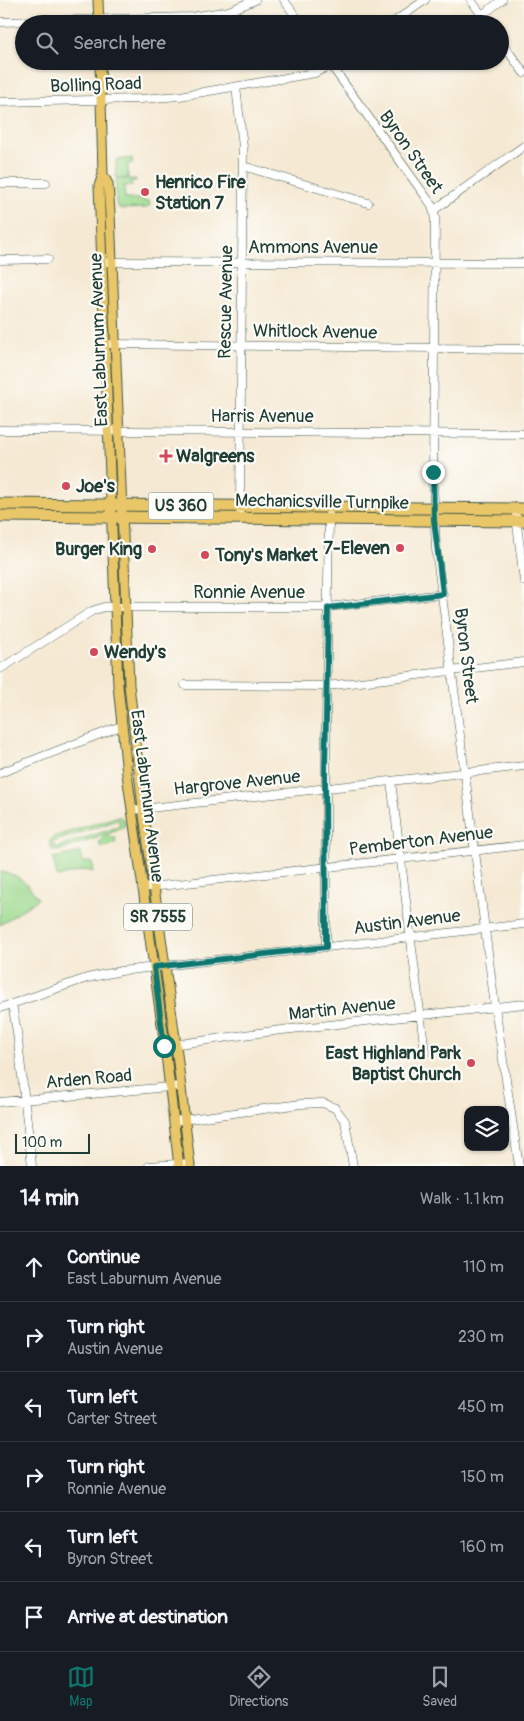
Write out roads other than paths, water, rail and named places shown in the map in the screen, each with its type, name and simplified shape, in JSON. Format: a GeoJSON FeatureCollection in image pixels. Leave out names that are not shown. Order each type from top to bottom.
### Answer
{"type":"FeatureCollection","features":[{"type":"Feature","properties":{"kind":"highway","name":"Mechanicsville Turnpike"},"geometry":{"type":"LineString","coordinates":[[0,504],[520,509]]}},
{"type":"Feature","properties":{"kind":"highway","name":"Mechanicsville Turnpike"},"geometry":{"type":"LineString","coordinates":[[0,516],[520,521]]}},
{"type":"Feature","properties":{"kind":"main road"},"geometry":{"type":"LineString","coordinates":[[98,0],[99,15]]}},
{"type":"Feature","properties":{"kind":"main road","name":"East Laburnum Avenue"},"geometry":{"type":"LineString","coordinates":[[100,70],[103,175],[99,186],[109,458],[110,475],[116,505]]}},
{"type":"Feature","properties":{"kind":"main road","name":"East Laburnum Avenue"},"geometry":{"type":"LineString","coordinates":[[103,175],[108,184],[116,344],[119,430],[116,505]]}},
{"type":"Feature","properties":{"kind":"main road"},"geometry":{"type":"LineString","coordinates":[[116,505],[116,518]]}},
{"type":"Feature","properties":{"kind":"main road","name":"East Laburnum Avenue"},"geometry":{"type":"LineString","coordinates":[[116,518],[114,607],[121,726],[179,1165]]}},
{"type":"Feature","properties":{"kind":"main road","name":"East Laburnum Avenue"},"geometry":{"type":"LineString","coordinates":[[116,518],[125,607],[129,684],[143,808],[176,1045],[190,1164]]}},
{"type":"Feature","properties":{"kind":"street"},"geometry":{"type":"LineString","coordinates":[[204,15],[229,11],[255,0]]}},
{"type":"Feature","properties":{"kind":"street"},"geometry":{"type":"LineString","coordinates":[[284,0],[295,15]]}},
{"type":"Feature","properties":{"kind":"street"},"geometry":{"type":"LineString","coordinates":[[403,15],[424,0]]}},
{"type":"Feature","properties":{"kind":"street"},"geometry":{"type":"LineString","coordinates":[[471,0],[482,14],[502,0]]}},
{"type":"Feature","properties":{"kind":"street"},"geometry":{"type":"LineString","coordinates":[[0,22],[15,22]]}},
{"type":"Feature","properties":{"kind":"street"},"geometry":{"type":"LineString","coordinates":[[509,52],[524,73]]}},
{"type":"Feature","properties":{"kind":"street","name":"Bolling Road"},"geometry":{"type":"LineString","coordinates":[[0,102],[180,96],[315,73],[320,70]]}},
{"type":"Feature","properties":{"kind":"street","name":"Byron Street"},"geometry":{"type":"LineString","coordinates":[[338,70],[426,197],[436,216],[433,433],[434,520],[484,928],[519,1166]]}},
{"type":"Feature","properties":{"kind":"street","name":"Rescue Avenue"},"geometry":{"type":"LineString","coordinates":[[236,87],[243,166],[240,518]]}},
{"type":"Feature","properties":{"kind":"street"},"geometry":{"type":"LineString","coordinates":[[434,210],[524,146]]}},
{"type":"Feature","properties":{"kind":"street"},"geometry":{"type":"LineString","coordinates":[[243,166],[368,203]]}},
{"type":"Feature","properties":{"kind":"street"},"geometry":{"type":"LineString","coordinates":[[0,184],[46,183]]}},
{"type":"Feature","properties":{"kind":"street"},"geometry":{"type":"LineString","coordinates":[[0,260],[48,260]]}},
{"type":"Feature","properties":{"kind":"street","name":"Ammons Avenue"},"geometry":{"type":"LineString","coordinates":[[102,262],[524,263]]}},
{"type":"Feature","properties":{"kind":"street","name":"Whitlock Avenue"},"geometry":{"type":"LineString","coordinates":[[105,344],[524,348]]}},
{"type":"Feature","properties":{"kind":"street","name":"Harris Avenue"},"geometry":{"type":"LineString","coordinates":[[0,430],[524,434]]}},
{"type":"Feature","properties":{"kind":"street"},"geometry":{"type":"LineString","coordinates":[[326,947],[330,507]]}},
{"type":"Feature","properties":{"kind":"street"},"geometry":{"type":"LineString","coordinates":[[520,509],[524,582]]}},
{"type":"Feature","properties":{"kind":"street","name":"Ronnie Avenue"},"geometry":{"type":"LineString","coordinates":[[0,669],[92,611],[104,607],[328,608],[443,594]]}},
{"type":"Feature","properties":{"kind":"street"},"geometry":{"type":"LineString","coordinates":[[184,685],[327,686],[524,662]]}},
{"type":"Feature","properties":{"kind":"street"},"geometry":{"type":"LineString","coordinates":[[0,774],[121,726]]}},
{"type":"Feature","properties":{"kind":"street","name":"Hargrove Avenue"},"geometry":{"type":"LineString","coordinates":[[132,810],[524,766]]}},
{"type":"Feature","properties":{"kind":"street"},"geometry":{"type":"LineString","coordinates":[[391,781],[425,1052]]}},
{"type":"Feature","properties":{"kind":"street","name":"Pemberton Avenue"},"geometry":{"type":"LineString","coordinates":[[142,888],[524,845]]}},
{"type":"Feature","properties":{"kind":"street","name":"Austin Avenue"},"geometry":{"type":"LineString","coordinates":[[0,1008],[87,978],[108,973],[524,924]]}},
{"type":"Feature","properties":{"kind":"street"},"geometry":{"type":"LineString","coordinates":[[12,1004],[32,1166]]}},
{"type":"Feature","properties":{"kind":"street","name":"Martin Avenue"},"geometry":{"type":"LineString","coordinates":[[164,1046],[273,1031],[524,1004]]}},
{"type":"Feature","properties":{"kind":"street","name":"Arden Road"},"geometry":{"type":"LineString","coordinates":[[0,1102],[181,1086]]}},
{"type":"Feature","properties":{"kind":"street"},"geometry":{"type":"LineString","coordinates":[[174,1121],[316,1102],[328,1104],[341,1114],[345,1121],[353,1166]]}},
{"type":"Feature","properties":{"kind":"street"},"geometry":{"type":"LineString","coordinates":[[149,1166],[190,1164]]}},
{"type":"Feature","properties":{"kind":"place","name":"Henrico Fire Station 7"},"geometry":{"type":"Point","coordinates":[145,192]}},
{"type":"Feature","properties":{"kind":"place","name":"Walgreens"},"geometry":{"type":"Point","coordinates":[166,456]}},
{"type":"Feature","properties":{"kind":"place","name":"Joe's"},"geometry":{"type":"Point","coordinates":[66,486]}},
{"type":"Feature","properties":{"kind":"place","name":"7-Eleven"},"geometry":{"type":"Point","coordinates":[400,548]}},
{"type":"Feature","properties":{"kind":"place","name":"Burger King"},"geometry":{"type":"Point","coordinates":[152,549]}},
{"type":"Feature","properties":{"kind":"place","name":"Tony's Market"},"geometry":{"type":"Point","coordinates":[205,555]}},
{"type":"Feature","properties":{"kind":"place","name":"Wendy's"},"geometry":{"type":"Point","coordinates":[94,652]}},
{"type":"Feature","properties":{"kind":"place","name":"East Highland Park Baptist Church"},"geometry":{"type":"Point","coordinates":[471,1063]}}]}
